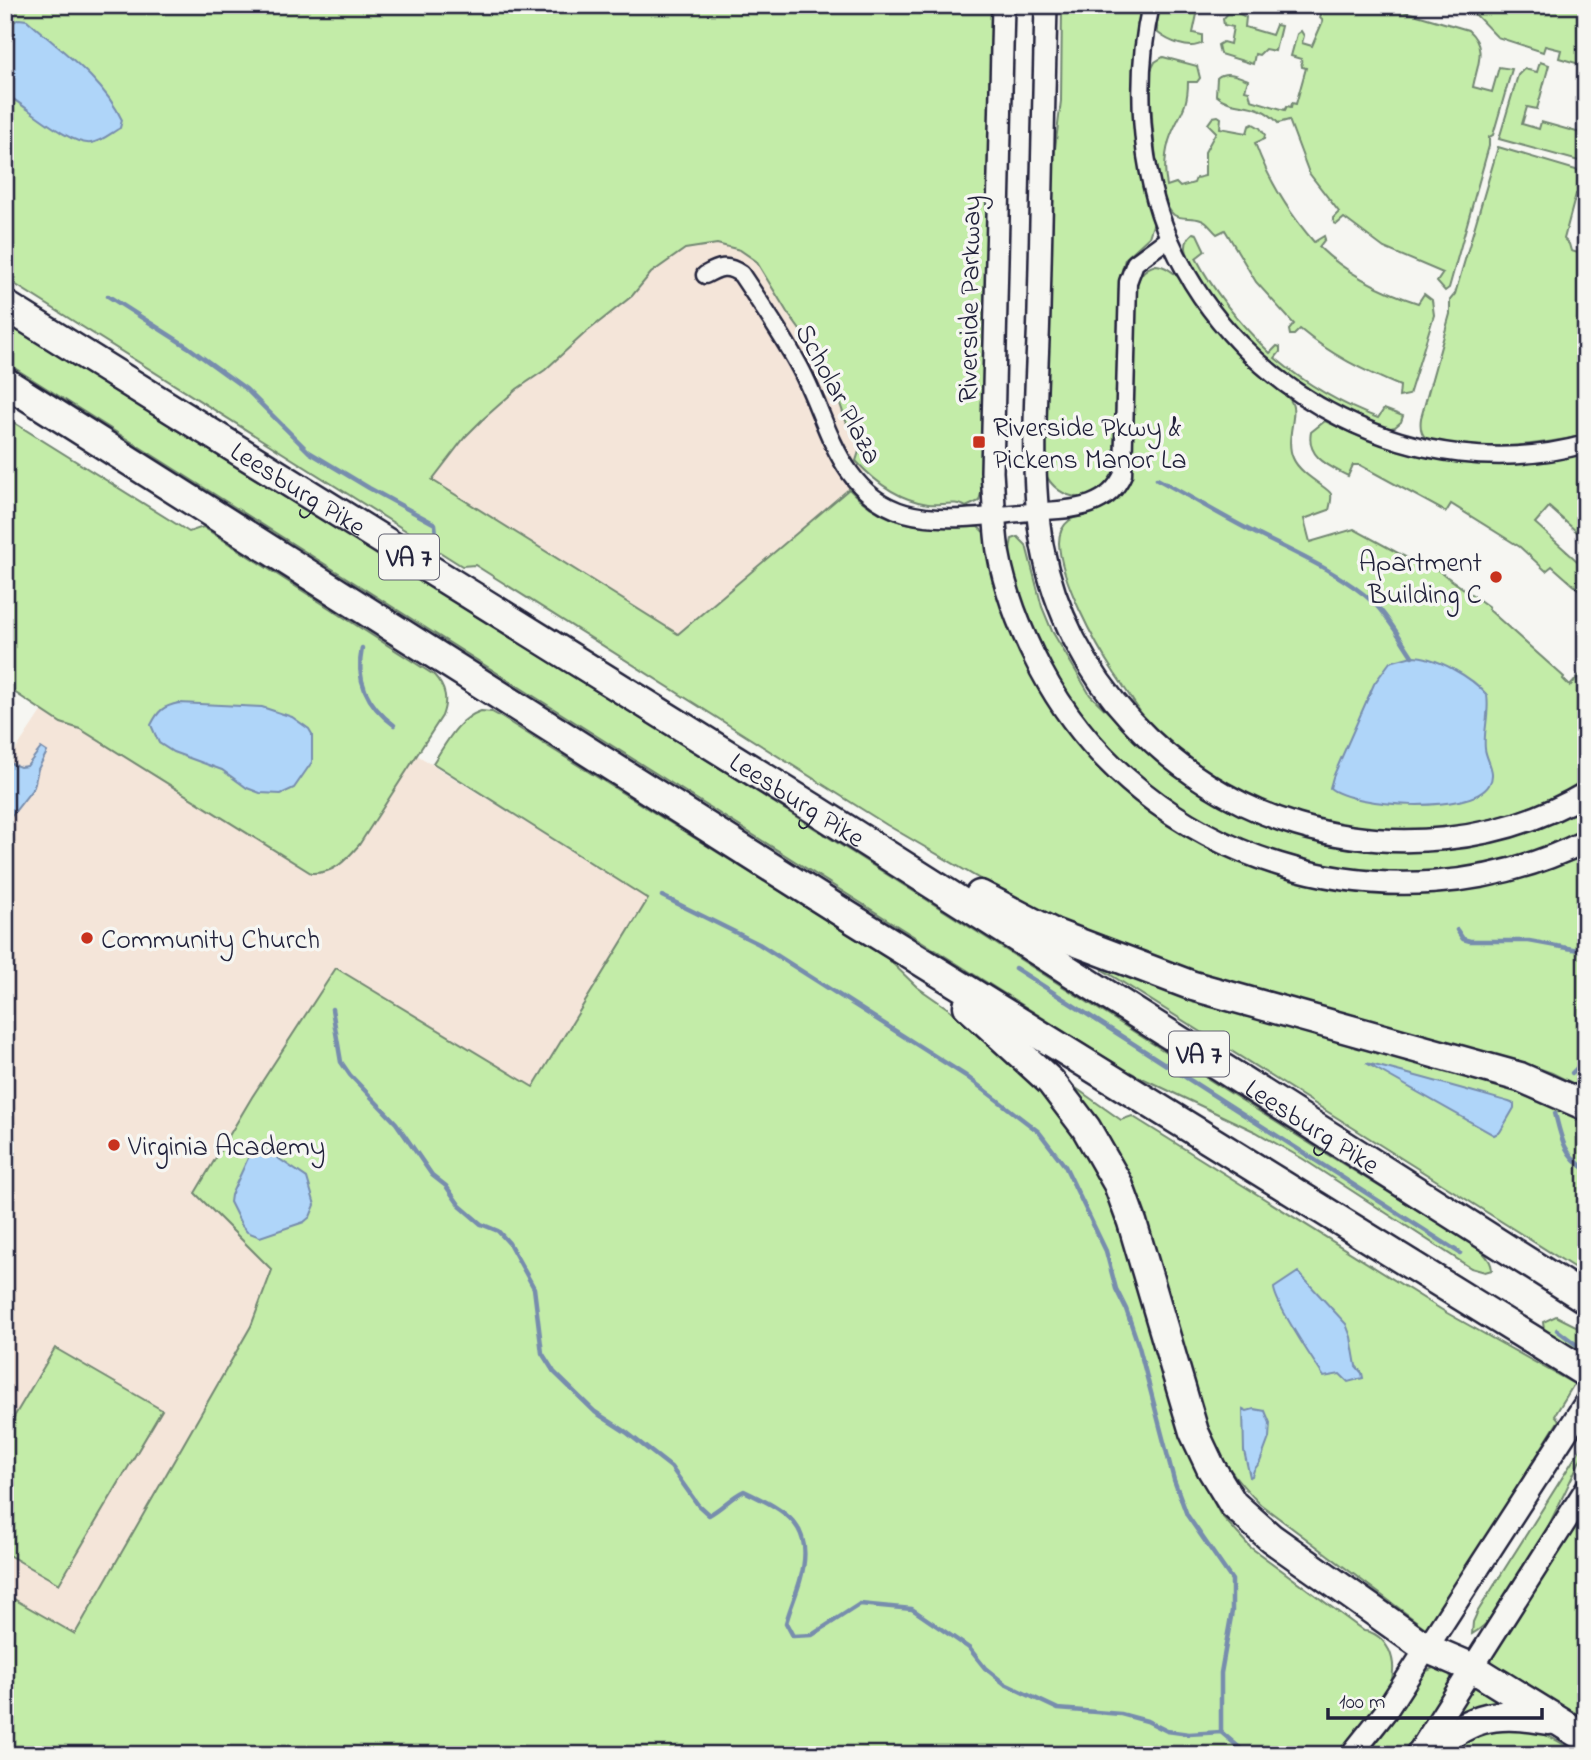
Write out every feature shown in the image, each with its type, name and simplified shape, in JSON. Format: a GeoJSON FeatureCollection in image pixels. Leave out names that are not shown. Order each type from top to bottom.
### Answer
{"type":"FeatureCollection","features":[{"type":"Feature","properties":{"kind":"highway","name":"Leesburg Pike"},"geometry":{"type":"LineString","coordinates":[[5,305],[813,808],[1586,1299]]}},
{"type":"Feature","properties":{"kind":"highway","name":"VA 7"},"geometry":{"type":"LineString","coordinates":[[5,382],[848,916],[1586,1373]]}},
{"type":"Feature","properties":{"kind":"highway"},"geometry":{"type":"LineString","coordinates":[[813,808],[1053,933],[1193,986],[1520,1077],[1586,1106]]}},
{"type":"Feature","properties":{"kind":"highway"},"geometry":{"type":"LineString","coordinates":[[848,916],[976,1013],[1051,1082],[1086,1128],[1118,1184],[1132,1222],[1194,1432],[1211,1468],[1233,1504],[1272,1538],[1426,1648],[1473,1668],[1586,1738]]}},
{"type":"Feature","properties":{"kind":"highway"},"geometry":{"type":"LineString","coordinates":[[1419,1755],[1476,1720],[1511,1715],[1558,1721]]}},
{"type":"Feature","properties":{"kind":"main road","name":"Riverside Parkway"},"geometry":{"type":"LineString","coordinates":[[1003,5],[992,472],[995,515],[999,552],[1011,598],[1042,671],[1069,714],[1091,742],[1129,781],[1158,803],[1214,838],[1280,865],[1321,876],[1355,882],[1435,884],[1490,875],[1557,854],[1586,841]]}},
{"type":"Feature","properties":{"kind":"main road"},"geometry":{"type":"LineString","coordinates":[[1046,5],[1035,478],[1047,568],[1074,641],[1096,677],[1116,704],[1163,753],[1187,771],[1230,797],[1280,820],[1317,831],[1345,836],[1416,841],[1464,836],[1548,811],[1586,793]]}},
{"type":"Feature","properties":{"kind":"main road"},"geometry":{"type":"LineString","coordinates":[[1351,1755],[1386,1711],[1586,1402]]}},
{"type":"Feature","properties":{"kind":"main road"},"geometry":{"type":"LineString","coordinates":[[1419,1755],[1586,1489]]}},
{"type":"Feature","properties":{"kind":"street"},"geometry":{"type":"LineString","coordinates":[[1151,5],[1141,80],[1142,116],[1149,169],[1169,238],[1195,286],[1232,337],[1280,382],[1334,416],[1369,432],[1405,443],[1454,453],[1540,453],[1586,444]]}},
{"type":"Feature","properties":{"kind":"street","name":"Scholar Plaza"},"geometry":{"type":"LineString","coordinates":[[705,275],[722,267],[741,274],[799,364],[839,458],[857,483],[868,492],[890,507],[912,515],[948,517],[1038,512],[1095,503],[1114,491],[1120,481],[1123,474],[1128,282],[1135,263],[1169,238]]}},
{"type":"Feature","properties":{"kind":"shaded area"},"geometry":{"type":"Polygon","coordinates":[[[717,244],[740,250],[756,261],[787,312],[828,369],[846,421],[853,436],[862,442],[856,461],[865,471],[849,489],[678,634],[432,480],[482,419],[632,296],[651,273],[685,249],[717,244]]]}},
{"type":"Feature","properties":{"kind":"shaded area","name":"Virginia Academy"},"geometry":{"type":"Polygon","coordinates":[[[42,710],[61,723],[80,729],[311,873],[359,845],[417,755],[648,899],[534,1087],[336,968],[273,1270],[251,1326],[75,1635],[5,1594],[5,766],[42,710]]]}},
{"type":"Feature","properties":{"kind":"green space"},"geometry":{"type":"Polygon","coordinates":[[[5,5],[993,5],[982,489],[979,501],[966,507],[958,504],[917,502],[888,489],[863,469],[856,461],[862,442],[853,436],[846,421],[828,369],[787,312],[756,261],[740,250],[717,244],[685,249],[651,273],[632,296],[482,420],[465,437],[432,480],[678,634],[849,489],[878,512],[909,524],[978,527],[986,534],[1028,665],[1060,716],[1099,762],[1143,802],[1192,836],[1246,862],[1303,881],[1362,892],[1423,894],[1465,889],[1526,874],[1586,853],[1586,1090],[1524,1063],[1202,977],[1078,930],[980,879],[887,825],[475,565],[462,566],[5,278],[5,5]]]}},
{"type":"Feature","properties":{"kind":"green space"},"geometry":{"type":"Polygon","coordinates":[[[1062,5],[1142,5],[1136,43],[1134,102],[1154,222],[1149,237],[1125,259],[1119,282],[1114,471],[1100,491],[1080,497],[1059,490],[1044,471],[1053,165],[1061,101],[1062,5]]]}},
{"type":"Feature","properties":{"kind":"green space"},"geometry":{"type":"Polygon","coordinates":[[[1159,5],[1199,5],[1193,33],[1202,35],[1202,43],[1185,45],[1173,42],[1158,33],[1156,20],[1159,5]]]}},
{"type":"Feature","properties":{"kind":"green space"},"geometry":{"type":"Polygon","coordinates":[[[1310,5],[1383,5],[1468,30],[1478,43],[1480,57],[1473,87],[1492,92],[1499,67],[1512,69],[1493,135],[1489,137],[1489,146],[1449,288],[1445,291],[1437,282],[1443,273],[1384,248],[1344,218],[1337,224],[1334,223],[1333,218],[1339,212],[1309,173],[1289,120],[1278,123],[1262,110],[1230,103],[1216,95],[1217,78],[1232,74],[1248,80],[1245,90],[1249,91],[1251,100],[1285,110],[1287,106],[1291,107],[1292,103],[1296,104],[1306,68],[1302,67],[1301,59],[1291,56],[1297,34],[1301,31],[1304,36],[1302,43],[1312,46],[1323,21],[1320,18],[1322,9],[1310,5]]]}},
{"type":"Feature","properties":{"kind":"green space"},"geometry":{"type":"Polygon","coordinates":[[[1445,5],[1586,5],[1586,66],[1559,58],[1561,50],[1545,46],[1543,52],[1497,37],[1476,15],[1445,5]]]}},
{"type":"Feature","properties":{"kind":"green space"},"geometry":{"type":"Polygon","coordinates":[[[1236,12],[1246,17],[1245,27],[1272,35],[1276,25],[1281,26],[1275,51],[1265,49],[1259,55],[1255,54],[1253,64],[1220,54],[1218,45],[1223,42],[1230,44],[1233,27],[1224,25],[1223,19],[1228,13],[1236,12]]]}},
{"type":"Feature","properties":{"kind":"green space"},"geometry":{"type":"Polygon","coordinates":[[[1163,57],[1197,66],[1200,78],[1197,82],[1188,82],[1184,107],[1169,141],[1165,163],[1167,186],[1176,183],[1180,187],[1205,176],[1205,152],[1216,132],[1208,124],[1213,117],[1221,118],[1220,128],[1247,133],[1249,126],[1253,124],[1265,135],[1264,139],[1255,143],[1266,170],[1295,219],[1314,242],[1324,236],[1325,239],[1319,247],[1341,265],[1378,287],[1418,303],[1424,294],[1432,300],[1434,315],[1409,395],[1399,397],[1400,386],[1348,362],[1300,329],[1290,335],[1289,330],[1294,324],[1256,282],[1225,230],[1217,234],[1203,221],[1174,215],[1167,206],[1158,170],[1151,101],[1151,70],[1155,62],[1163,57]]]}},
{"type":"Feature","properties":{"kind":"green space"},"geometry":{"type":"Polygon","coordinates":[[[1540,62],[1549,65],[1537,109],[1527,107],[1522,124],[1539,129],[1541,122],[1584,134],[1586,163],[1499,139],[1518,75],[1524,69],[1537,72],[1540,62]]]}},
{"type":"Feature","properties":{"kind":"green space"},"geometry":{"type":"Polygon","coordinates":[[[1498,147],[1586,173],[1586,190],[1580,195],[1576,194],[1564,239],[1571,251],[1586,255],[1586,435],[1534,444],[1499,446],[1433,441],[1423,434],[1421,418],[1450,314],[1450,300],[1455,294],[1498,147]]]}},
{"type":"Feature","properties":{"kind":"green space"},"geometry":{"type":"Polygon","coordinates":[[[1193,233],[1197,234],[1205,251],[1196,258],[1211,284],[1239,320],[1270,353],[1277,346],[1280,347],[1275,358],[1311,385],[1337,400],[1378,418],[1384,409],[1403,416],[1401,422],[1387,429],[1358,418],[1330,404],[1277,368],[1232,322],[1196,271],[1186,247],[1193,233]]]}},
{"type":"Feature","properties":{"kind":"green space"},"geometry":{"type":"Polygon","coordinates":[[[1156,265],[1174,273],[1182,281],[1227,344],[1293,405],[1290,442],[1293,458],[1302,470],[1331,494],[1329,510],[1304,519],[1310,542],[1354,529],[1420,565],[1425,561],[1489,607],[1488,609],[1564,677],[1570,686],[1586,668],[1586,781],[1533,806],[1478,822],[1422,830],[1366,829],[1312,820],[1258,801],[1208,774],[1155,732],[1115,674],[1089,629],[1065,574],[1059,543],[1064,525],[1078,516],[1115,502],[1128,481],[1131,471],[1136,290],[1142,274],[1156,265]]]}},
{"type":"Feature","properties":{"kind":"green space"},"geometry":{"type":"Polygon","coordinates":[[[5,319],[467,607],[1461,1237],[1485,1255],[1492,1270],[1485,1272],[1471,1268],[1303,1159],[1256,1132],[1125,1070],[5,362],[5,319]]]}},
{"type":"Feature","properties":{"kind":"green space"},"geometry":{"type":"Polygon","coordinates":[[[5,417],[189,532],[203,527],[438,680],[445,694],[442,716],[359,845],[333,869],[311,873],[80,729],[61,723],[5,686],[5,417]]]}},
{"type":"Feature","properties":{"kind":"green space"},"geometry":{"type":"Polygon","coordinates":[[[1325,421],[1399,450],[1452,460],[1479,463],[1533,462],[1586,451],[1586,540],[1549,507],[1535,523],[1586,569],[1586,596],[1552,566],[1546,571],[1520,547],[1451,504],[1446,512],[1360,465],[1353,465],[1348,476],[1320,460],[1312,448],[1311,432],[1325,421]]]}},
{"type":"Feature","properties":{"kind":"green space"},"geometry":{"type":"Polygon","coordinates":[[[1018,537],[1026,545],[1042,607],[1052,631],[1090,695],[1124,728],[1237,811],[1283,832],[1360,848],[1586,803],[1586,832],[1534,854],[1443,873],[1370,874],[1314,865],[1261,848],[1210,825],[1164,794],[1121,758],[1084,716],[1052,668],[1037,640],[1016,587],[1010,553],[1012,539],[1018,537]]]}},
{"type":"Feature","properties":{"kind":"green space"},"geometry":{"type":"Polygon","coordinates":[[[481,711],[492,712],[501,717],[887,958],[917,987],[963,1019],[1030,1078],[1065,1116],[1103,1176],[1198,1473],[1220,1514],[1250,1547],[1364,1631],[1379,1637],[1389,1650],[1393,1664],[1387,1693],[1380,1707],[1340,1755],[5,1755],[5,1594],[75,1634],[251,1326],[272,1270],[195,1193],[252,1097],[336,968],[533,1087],[648,899],[433,763],[459,726],[481,711]]]}},
{"type":"Feature","properties":{"kind":"green space"},"geometry":{"type":"Polygon","coordinates":[[[1100,964],[1506,1083],[1586,1116],[1586,1275],[1103,970],[1100,964]]]}},
{"type":"Feature","properties":{"kind":"green space"},"geometry":{"type":"Polygon","coordinates":[[[1066,1081],[1121,1120],[1132,1116],[1447,1313],[1574,1384],[1555,1415],[1559,1420],[1428,1630],[1260,1504],[1222,1458],[1204,1426],[1066,1081]]]}},
{"type":"Feature","properties":{"kind":"green space"},"geometry":{"type":"Polygon","coordinates":[[[1556,1316],[1586,1331],[1586,1362],[1548,1336],[1544,1330],[1543,1322],[1556,1316]]]}},
{"type":"Feature","properties":{"kind":"green space"},"geometry":{"type":"Polygon","coordinates":[[[55,1348],[162,1410],[59,1584],[5,1553],[5,1432],[55,1348]]]}},
{"type":"Feature","properties":{"kind":"green space"},"geometry":{"type":"Polygon","coordinates":[[[1586,1440],[1586,1448],[1565,1493],[1520,1578],[1488,1622],[1472,1634],[1478,1611],[1586,1440]]]}},
{"type":"Feature","properties":{"kind":"green space"},"geometry":{"type":"Polygon","coordinates":[[[1586,1509],[1586,1726],[1486,1665],[1586,1509]]]}},
{"type":"Feature","properties":{"kind":"green space"},"geometry":{"type":"Polygon","coordinates":[[[1437,1666],[1448,1672],[1452,1683],[1407,1755],[1367,1755],[1425,1672],[1437,1666]]]}},
{"type":"Feature","properties":{"kind":"green space"},"geometry":{"type":"Polygon","coordinates":[[[1474,1682],[1514,1705],[1449,1722],[1474,1682]]]}},
{"type":"Feature","properties":{"kind":"green space"},"geometry":{"type":"Polygon","coordinates":[[[1492,1723],[1505,1729],[1524,1729],[1543,1734],[1581,1755],[1439,1755],[1492,1723]]]}},
{"type":"Feature","properties":{"kind":"water"},"geometry":{"type":"Polygon","coordinates":[[[19,19],[27,20],[92,78],[114,105],[122,120],[120,128],[98,141],[82,142],[71,138],[5,94],[5,27],[19,19]]]}},
{"type":"Feature","properties":{"kind":"water"},"geometry":{"type":"Polygon","coordinates":[[[1412,656],[1452,669],[1472,681],[1487,695],[1485,742],[1492,771],[1489,785],[1478,795],[1460,801],[1411,805],[1362,800],[1330,788],[1374,684],[1390,662],[1412,656]]]}},
{"type":"Feature","properties":{"kind":"water"},"geometry":{"type":"Polygon","coordinates":[[[179,703],[262,707],[292,717],[312,734],[312,762],[294,788],[281,794],[260,793],[247,788],[222,770],[173,752],[159,743],[151,725],[162,710],[179,703]]]}},
{"type":"Feature","properties":{"kind":"water"},"geometry":{"type":"Polygon","coordinates":[[[41,748],[47,752],[38,769],[34,787],[10,818],[5,830],[5,761],[20,767],[27,766],[41,748]]]}},
{"type":"Feature","properties":{"kind":"water"},"geometry":{"type":"Polygon","coordinates":[[[1366,1063],[1509,1102],[1514,1104],[1514,1108],[1500,1132],[1494,1135],[1366,1063]]]}},
{"type":"Feature","properties":{"kind":"water"},"geometry":{"type":"Polygon","coordinates":[[[260,1149],[266,1150],[307,1178],[315,1205],[310,1217],[304,1222],[260,1237],[247,1232],[230,1202],[248,1158],[260,1149]]]}},
{"type":"Feature","properties":{"kind":"water"},"geometry":{"type":"Polygon","coordinates":[[[1298,1272],[1346,1324],[1356,1366],[1363,1378],[1348,1382],[1340,1374],[1324,1377],[1295,1332],[1274,1288],[1298,1272]]]}},
{"type":"Feature","properties":{"kind":"water"},"geometry":{"type":"Polygon","coordinates":[[[1243,1409],[1265,1411],[1270,1423],[1269,1438],[1260,1462],[1250,1477],[1244,1451],[1243,1409]]]}},
{"type":"Feature","properties":{"kind":"waterway"},"geometry":{"type":"LineString","coordinates":[[108,296],[188,347],[246,389],[309,452],[435,524],[436,534]]}},
{"type":"Feature","properties":{"kind":"waterway"},"geometry":{"type":"LineString","coordinates":[[1157,479],[1347,582],[1374,603],[1412,656]]}},
{"type":"Feature","properties":{"kind":"waterway"},"geometry":{"type":"LineString","coordinates":[[362,648],[360,671],[366,692],[377,710],[394,725]]}},
{"type":"Feature","properties":{"kind":"waterway"},"geometry":{"type":"LineString","coordinates":[[662,896],[759,944],[966,1076],[1039,1132],[1065,1166],[1106,1251],[1116,1289],[1139,1347],[1174,1480],[1187,1515],[1232,1580],[1232,1611],[1221,1673],[1221,1732]]}},
{"type":"Feature","properties":{"kind":"waterway"},"geometry":{"type":"LineString","coordinates":[[1457,930],[1463,939],[1470,941],[1529,941],[1582,953]]}},
{"type":"Feature","properties":{"kind":"waterway"},"geometry":{"type":"LineString","coordinates":[[1015,968],[1460,1253]]}},
{"type":"Feature","properties":{"kind":"waterway"},"geometry":{"type":"LineString","coordinates":[[332,1009],[341,1062],[350,1075],[396,1123],[432,1175],[446,1186],[460,1206],[481,1224],[498,1231],[509,1243],[534,1288],[542,1353],[554,1372],[595,1412],[671,1467],[698,1505],[709,1515],[744,1491],[774,1506],[795,1523],[801,1534],[804,1562],[786,1623],[793,1636],[812,1635],[860,1604],[912,1609],[969,1648],[985,1668],[1005,1684],[1058,1709],[1121,1714],[1147,1721],[1167,1731],[1189,1734],[1221,1732],[1248,1755]]}},
{"type":"Feature","properties":{"kind":"waterway"},"geometry":{"type":"LineString","coordinates":[[1572,1073],[1586,1059]]}},
{"type":"Feature","properties":{"kind":"waterway"},"geometry":{"type":"LineString","coordinates":[[1555,1113],[1568,1152],[1586,1169]]}},
{"type":"Feature","properties":{"kind":"waterway"},"geometry":{"type":"LineString","coordinates":[[1557,1330],[1586,1352]]}},
{"type":"Feature","properties":{"kind":"place","name":"Riverside Pkwy & Pickens Manor La"},"geometry":{"type":"Point","coordinates":[979,442]}},
{"type":"Feature","properties":{"kind":"place","name":"Apartment Building C"},"geometry":{"type":"Point","coordinates":[1496,577]}},
{"type":"Feature","properties":{"kind":"place","name":"Community Church"},"geometry":{"type":"Point","coordinates":[87,938]}},
{"type":"Feature","properties":{"kind":"place","name":"Virginia Academy"},"geometry":{"type":"Point","coordinates":[114,1145]}}]}
